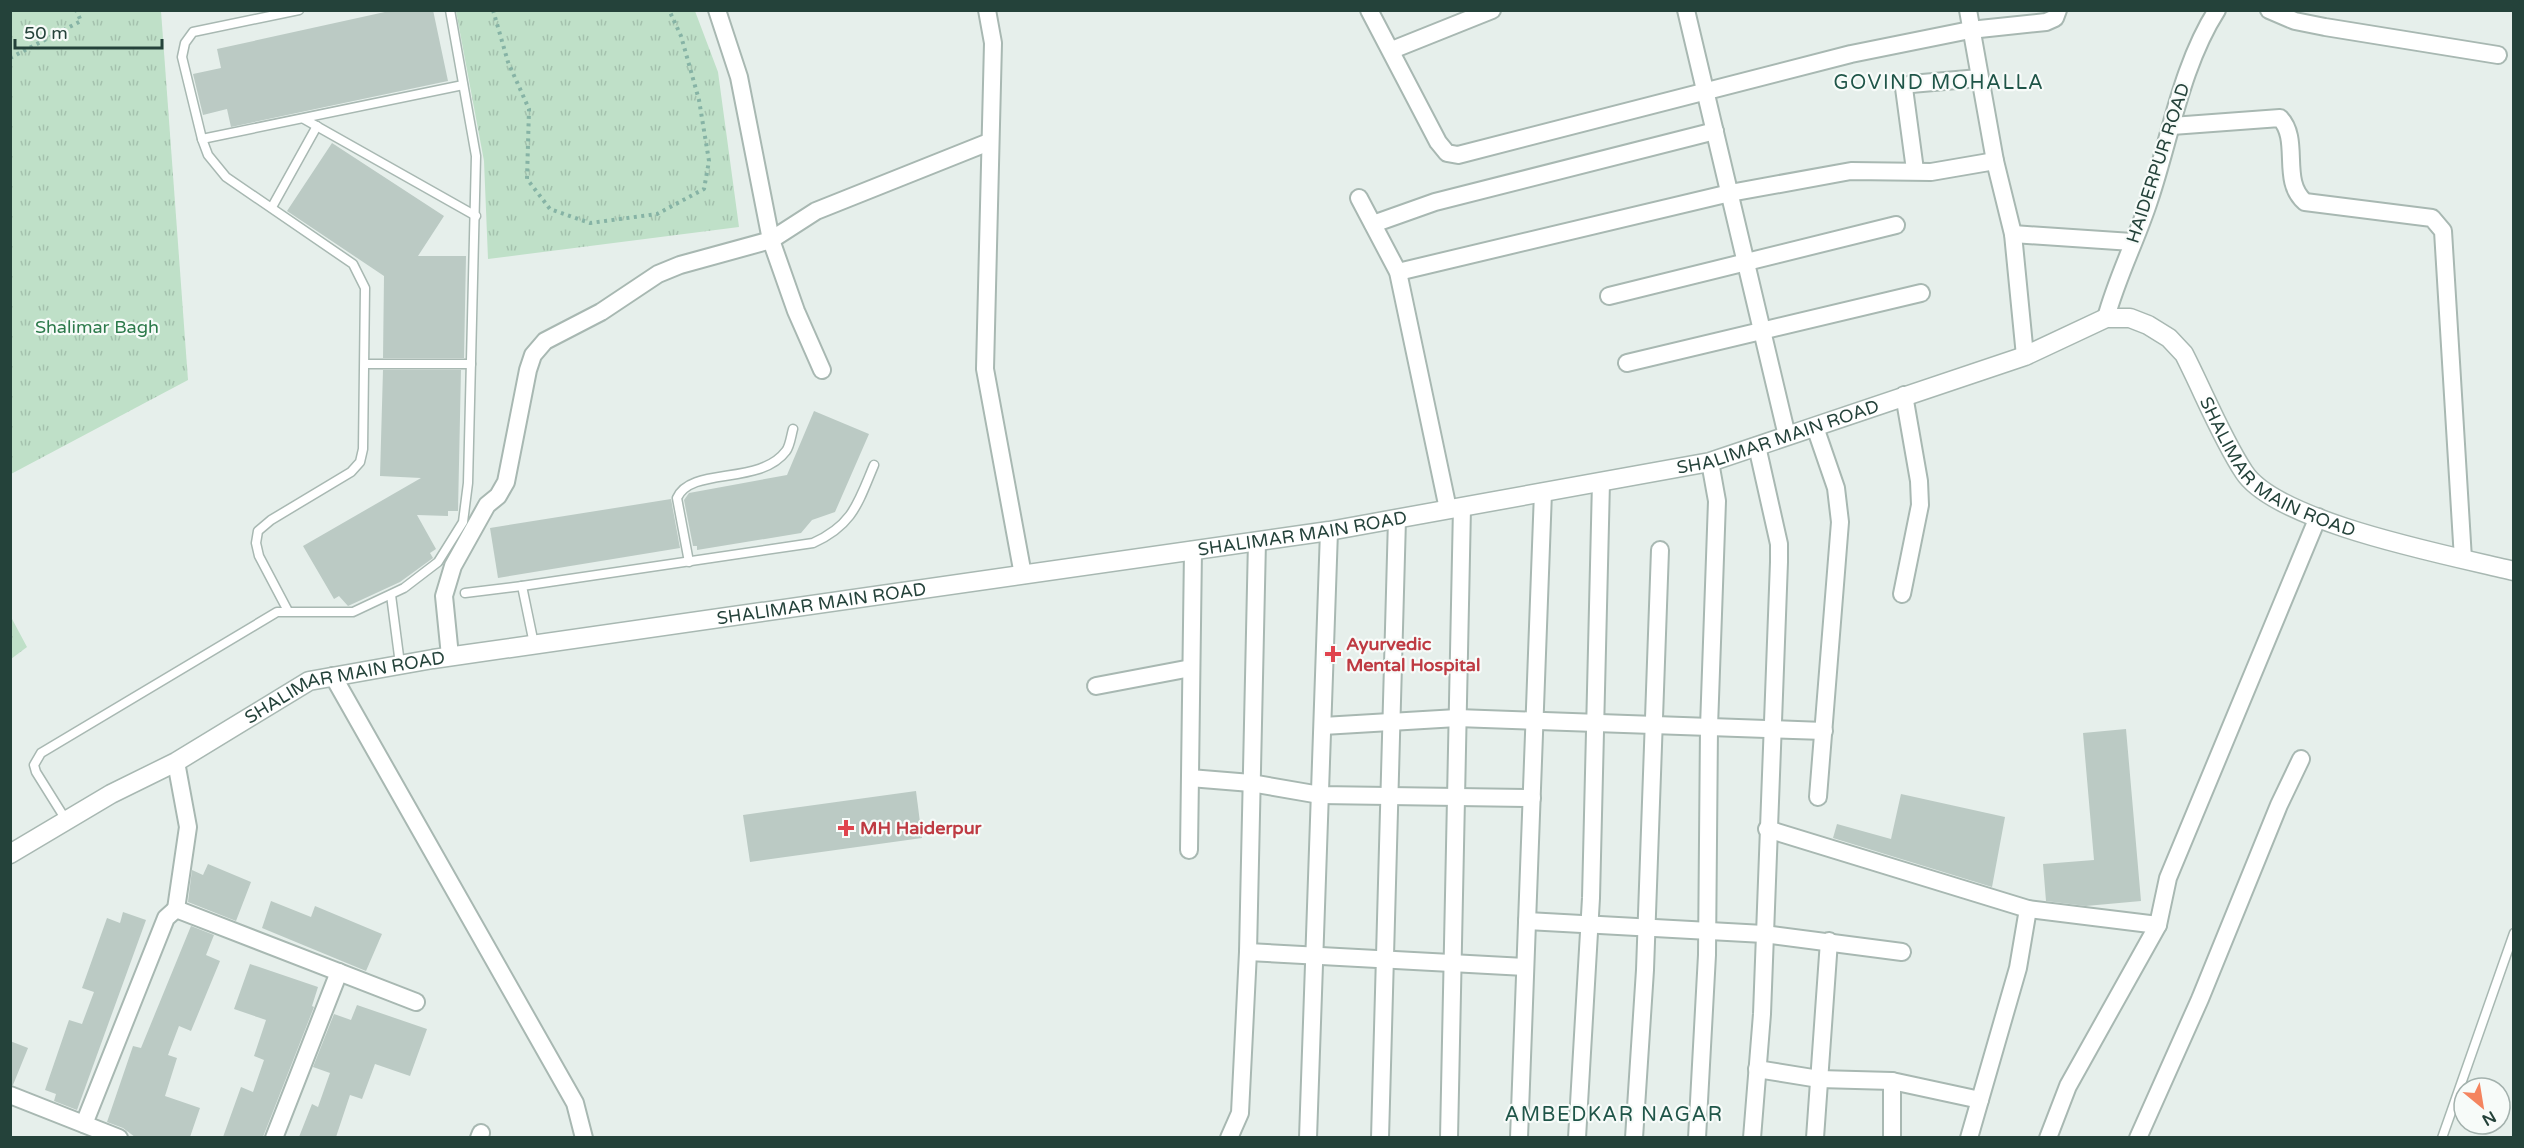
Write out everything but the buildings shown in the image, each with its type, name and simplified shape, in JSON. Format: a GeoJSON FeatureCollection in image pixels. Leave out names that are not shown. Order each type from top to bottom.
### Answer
{"type":"FeatureCollection","features":[{"type":"Feature","properties":{"kind":"street"},"geometry":{"type":"LineString","coordinates":[[717,10],[739,77],[771,240],[796,311],[822,370]]}},
{"type":"Feature","properties":{"kind":"street"},"geometry":{"type":"LineString","coordinates":[[1369,10],[1392,50],[1438,142],[1448,153],[1458,155],[1851,54],[1970,30],[2046,22],[2055,18],[2058,10]]}},
{"type":"Feature","properties":{"kind":"street"},"geometry":{"type":"LineString","coordinates":[[1392,50],[1492,10]]}},
{"type":"Feature","properties":{"kind":"street"},"geometry":{"type":"LineString","coordinates":[[1686,10],[1787,436]]}},
{"type":"Feature","properties":{"kind":"street"},"geometry":{"type":"LineString","coordinates":[[1968,10],[1995,161],[2013,234],[2025,356]]}},
{"type":"Feature","properties":{"kind":"street","name":"HAIDERPUR ROAD"},"geometry":{"type":"LineString","coordinates":[[2106,318],[2115,283],[2149,202],[2182,87],[2217,10]]}},
{"type":"Feature","properties":{"kind":"street"},"geometry":{"type":"LineString","coordinates":[[2270,10],[2295,21],[2325,27],[2498,55]]}},
{"type":"Feature","properties":{"kind":"street"},"geometry":{"type":"LineString","coordinates":[[991,13],[993,43],[985,369],[1023,575]]}},
{"type":"Feature","properties":{"kind":"street"},"geometry":{"type":"LineString","coordinates":[[1915,170],[1904,88],[1911,84],[1979,78]]}},
{"type":"Feature","properties":{"kind":"street"},"geometry":{"type":"LineString","coordinates":[[2172,126],[2280,118],[2288,133],[2293,186],[2297,196],[2305,202],[2432,218],[2443,231],[2463,559]]}},
{"type":"Feature","properties":{"kind":"street"},"geometry":{"type":"LineString","coordinates":[[1373,224],[1435,202],[1715,131]]}},
{"type":"Feature","properties":{"kind":"street"},"geometry":{"type":"LineString","coordinates":[[450,656],[444,596],[453,566],[487,505],[498,496],[506,482],[533,355],[544,341],[601,312],[658,274],[680,265],[771,240],[816,211],[989,142]]}},
{"type":"Feature","properties":{"kind":"street"},"geometry":{"type":"LineString","coordinates":[[1398,272],[1730,193],[1851,171],[1941,171],[1995,161]]}},
{"type":"Feature","properties":{"kind":"street"},"geometry":{"type":"LineString","coordinates":[[1359,198],[1398,272],[1455,508],[1457,718],[1449,1137]]}},
{"type":"Feature","properties":{"kind":"street"},"geometry":{"type":"LineString","coordinates":[[1609,296],[1896,225]]}},
{"type":"Feature","properties":{"kind":"street"},"geometry":{"type":"LineString","coordinates":[[2013,234],[2132,242]]}},
{"type":"Feature","properties":{"kind":"street"},"geometry":{"type":"LineString","coordinates":[[1627,363],[1921,292]]}},
{"type":"Feature","properties":{"kind":"street","name":"SHALIMAR MAIN ROAD"},"geometry":{"type":"LineString","coordinates":[[10,854],[111,794],[176,762],[309,681],[450,656],[1329,531],[1710,462],[2025,356],[2106,318],[2130,318],[2148,325],[2169,338],[2184,354],[2244,473],[2268,494],[2344,529],[2514,571]]}},
{"type":"Feature","properties":{"kind":"street"},"geometry":{"type":"LineString","coordinates":[[1902,594],[1920,505],[1919,481],[1904,395]]}},
{"type":"Feature","properties":{"kind":"street"},"geometry":{"type":"LineString","coordinates":[[1815,427],[1836,488],[1840,522],[1818,797]]}},
{"type":"Feature","properties":{"kind":"street"},"geometry":{"type":"LineString","coordinates":[[1752,1137],[1764,934],[1770,729],[1779,544],[1757,446]]}},
{"type":"Feature","properties":{"kind":"street"},"geometry":{"type":"LineString","coordinates":[[1696,1137],[1707,930],[1709,727],[1717,501],[1710,462]]}},
{"type":"Feature","properties":{"kind":"street"},"geometry":{"type":"LineString","coordinates":[[1578,1137],[1589,924],[1601,482]]}},
{"type":"Feature","properties":{"kind":"street"},"geometry":{"type":"LineString","coordinates":[[1519,1137],[1544,492]]}},
{"type":"Feature","properties":{"kind":"street"},"geometry":{"type":"LineString","coordinates":[[2048,1137],[2068,1086],[2158,925],[2168,878],[2318,517]]}},
{"type":"Feature","properties":{"kind":"street"},"geometry":{"type":"LineString","coordinates":[[1380,1137],[1397,519]]}},
{"type":"Feature","properties":{"kind":"street"},"geometry":{"type":"LineString","coordinates":[[1308,1137],[1329,531]]}},
{"type":"Feature","properties":{"kind":"street"},"geometry":{"type":"LineString","coordinates":[[1229,1137],[1240,1113],[1248,952],[1257,541]]}},
{"type":"Feature","properties":{"kind":"street"},"geometry":{"type":"LineString","coordinates":[[1189,850],[1193,550]]}},
{"type":"Feature","properties":{"kind":"street"},"geometry":{"type":"LineString","coordinates":[[1634,1137],[1647,927],[1660,550]]}},
{"type":"Feature","properties":{"kind":"street"},"geometry":{"type":"LineString","coordinates":[[1096,686],[1191,668]]}},
{"type":"Feature","properties":{"kind":"street"},"geometry":{"type":"LineString","coordinates":[[333,676],[575,1103],[584,1137]]}},
{"type":"Feature","properties":{"kind":"street"},"geometry":{"type":"LineString","coordinates":[[1323,726],[1457,718],[1824,731]]}},
{"type":"Feature","properties":{"kind":"street"},"geometry":{"type":"LineString","coordinates":[[2138,1137],[2200,999],[2279,805],[2301,759]]}},
{"type":"Feature","properties":{"kind":"street"},"geometry":{"type":"LineString","coordinates":[[84,1124],[166,918],[176,909],[188,827],[176,762]]}},
{"type":"Feature","properties":{"kind":"street"},"geometry":{"type":"LineString","coordinates":[[1190,778],[1251,783],[1320,795],[1532,798]]}},
{"type":"Feature","properties":{"kind":"street"},"geometry":{"type":"LineString","coordinates":[[1767,829],[2028,909],[2158,925]]}},
{"type":"Feature","properties":{"kind":"street"},"geometry":{"type":"LineString","coordinates":[[176,909],[416,1002]]}},
{"type":"Feature","properties":{"kind":"street"},"geometry":{"type":"LineString","coordinates":[[1969,1137],[2018,968],[2028,909]]}},
{"type":"Feature","properties":{"kind":"street"},"geometry":{"type":"LineString","coordinates":[[1527,921],[1764,934],[1902,952]]}},
{"type":"Feature","properties":{"kind":"street"},"geometry":{"type":"LineString","coordinates":[[1815,1137],[1829,941]]}},
{"type":"Feature","properties":{"kind":"street"},"geometry":{"type":"LineString","coordinates":[[1248,952],[1525,967]]}},
{"type":"Feature","properties":{"kind":"street"},"geometry":{"type":"LineString","coordinates":[[274,1137],[339,972]]}},
{"type":"Feature","properties":{"kind":"street"},"geometry":{"type":"LineString","coordinates":[[1757,1069],[1819,1079],[1892,1081],[1980,1100]]}},
{"type":"Feature","properties":{"kind":"street"},"geometry":{"type":"LineString","coordinates":[[1892,1081],[1892,1137]]}},
{"type":"Feature","properties":{"kind":"street"},"geometry":{"type":"LineString","coordinates":[[10,1095],[119,1137]]}},
{"type":"Feature","properties":{"kind":"lane"},"geometry":{"type":"LineString","coordinates":[[288,611],[259,556],[256,543],[258,531],[271,520],[351,472],[360,462],[363,449],[365,288],[353,264],[226,177],[208,155],[182,57],[185,43],[193,32],[299,10]]}},
{"type":"Feature","properties":{"kind":"lane"},"geometry":{"type":"LineString","coordinates":[[67,821],[36,772],[37,757],[260,620],[277,612],[353,612],[391,595],[438,562],[463,522],[468,483],[476,156],[450,10]]}},
{"type":"Feature","properties":{"kind":"lane"},"geometry":{"type":"LineString","coordinates":[[202,139],[463,85]]}},
{"type":"Feature","properties":{"kind":"lane"},"geometry":{"type":"LineString","coordinates":[[304,119],[476,216]]}},
{"type":"Feature","properties":{"kind":"lane"},"geometry":{"type":"LineString","coordinates":[[272,207],[317,126]]}},
{"type":"Feature","properties":{"kind":"lane"},"geometry":{"type":"LineString","coordinates":[[365,364],[471,364]]}},
{"type":"Feature","properties":{"kind":"lane"},"geometry":{"type":"LineString","coordinates":[[689,562],[677,498],[680,490],[694,483],[757,472],[771,465],[787,450],[793,429]]}},
{"type":"Feature","properties":{"kind":"lane"},"geometry":{"type":"LineString","coordinates":[[465,593],[800,546],[829,536],[842,527],[855,511],[874,465]]}},
{"type":"Feature","properties":{"kind":"lane"},"geometry":{"type":"LineString","coordinates":[[522,586],[534,644]]}},
{"type":"Feature","properties":{"kind":"lane"},"geometry":{"type":"LineString","coordinates":[[391,595],[400,664]]}},
{"type":"Feature","properties":{"kind":"lane"},"geometry":{"type":"LineString","coordinates":[[2442,1137],[2514,933]]}},
{"type":"Feature","properties":{"kind":"path"},"geometry":{"type":"LineString","coordinates":[[10,58],[81,21],[76,10]]}},
{"type":"Feature","properties":{"kind":"path"},"geometry":{"type":"LineString","coordinates":[[493,10],[508,62],[529,109],[527,179],[550,209],[590,223],[657,214],[704,189],[709,161],[699,100],[681,36],[669,10]]}},
{"type":"Feature","properties":{"kind":"green space","name":"Shalimar Bagh"},"geometry":{"type":"Polygon","coordinates":[[[11,10],[161,11],[188,380],[11,474],[11,10]]]}},
{"type":"Feature","properties":{"kind":"green space"},"geometry":{"type":"Polygon","coordinates":[[[456,11],[695,11],[718,72],[739,227],[488,259],[484,161],[456,11]]]}},
{"type":"Feature","properties":{"kind":"green space"},"geometry":{"type":"Polygon","coordinates":[[[11,617],[27,647],[10,659],[11,617]]]}},
{"type":"Feature","properties":{"kind":"place","name":"Ayurvedic Mental Hospital"},"geometry":{"type":"Point","coordinates":[1333,654]}},
{"type":"Feature","properties":{"kind":"place","name":"MH Haiderpur"},"geometry":{"type":"Point","coordinates":[846,828]}},
{"type":"Feature","properties":{"kind":"district","name":"GOVIND MOHALLA"},"geometry":{"type":"Point","coordinates":[1939,83]}},
{"type":"Feature","properties":{"kind":"district","name":"AMBEDKAR NAGAR"},"geometry":{"type":"Point","coordinates":[1614,1115]}}]}
